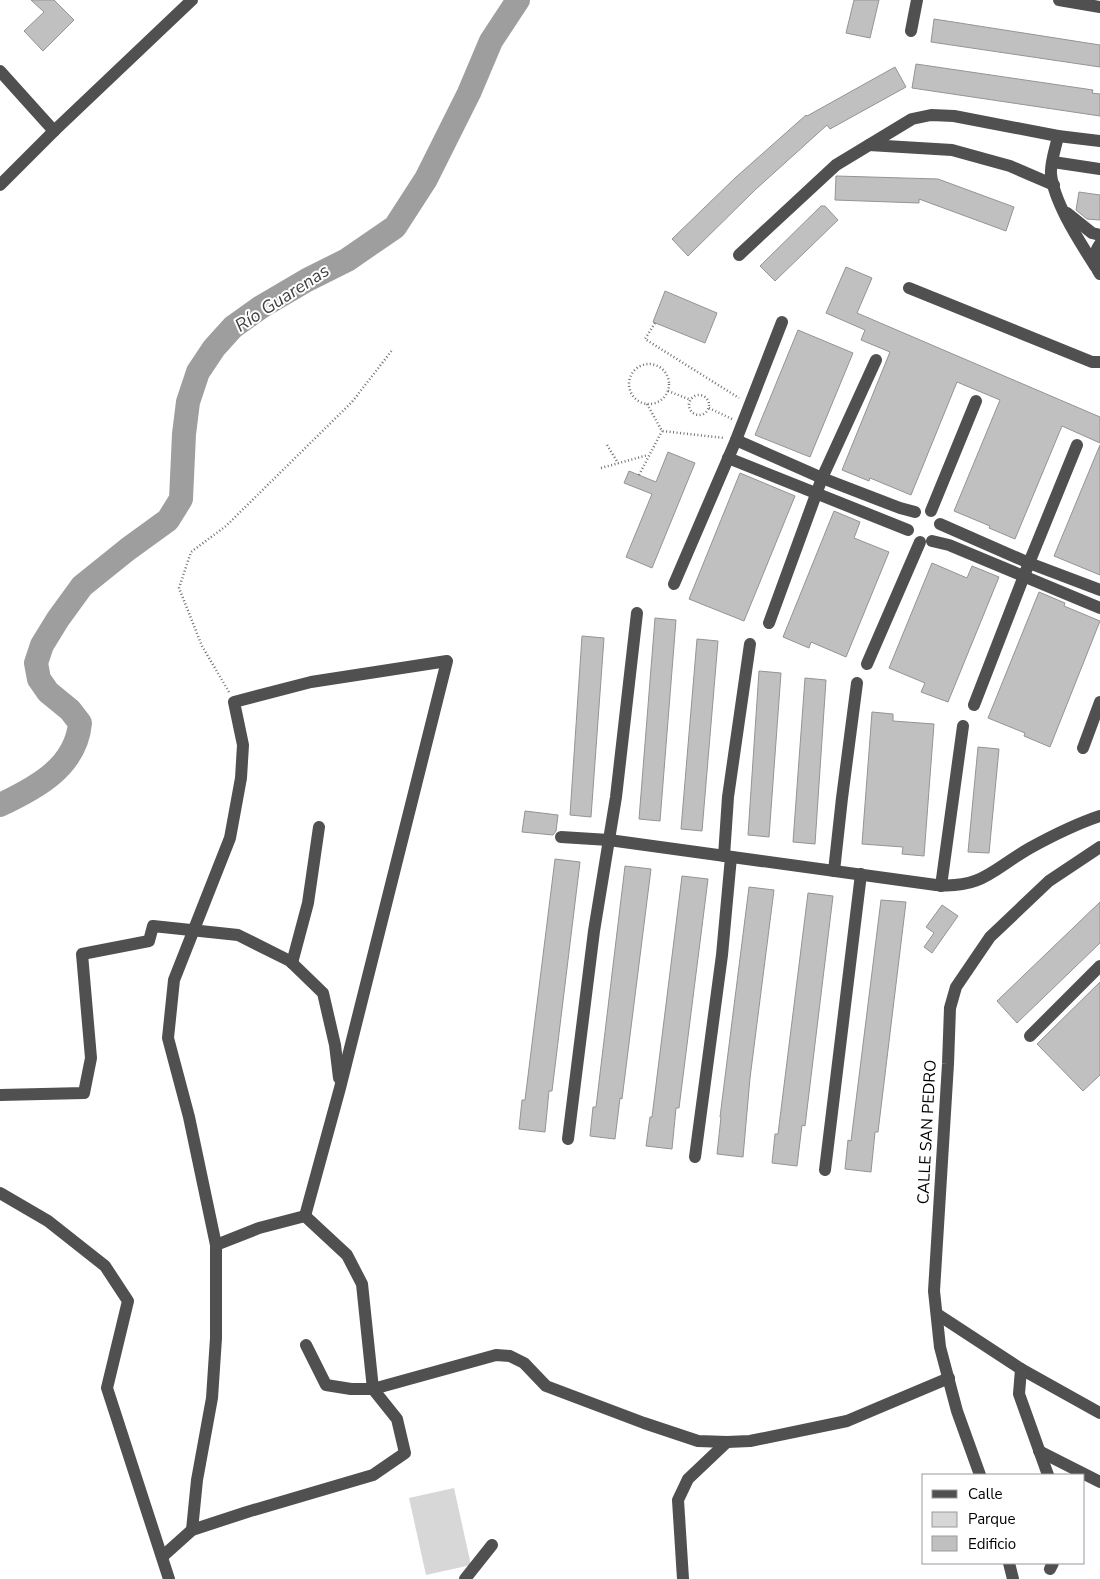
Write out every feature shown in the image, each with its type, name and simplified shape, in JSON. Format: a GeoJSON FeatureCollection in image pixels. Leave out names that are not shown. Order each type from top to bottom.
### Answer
{"type":"FeatureCollection","features":[{"type":"Feature","properties":{"kind":"street"},"geometry":{"type":"LineString","coordinates":[[0,185],[192,0]]}},
{"type":"Feature","properties":{"kind":"street"},"geometry":{"type":"LineString","coordinates":[[912,31],[917,0]]}},
{"type":"Feature","properties":{"kind":"street"},"geometry":{"type":"LineString","coordinates":[[1059,0],[1100,7]]}},
{"type":"Feature","properties":{"kind":"street"},"geometry":{"type":"LineString","coordinates":[[0,71],[54,131]]}},
{"type":"Feature","properties":{"kind":"street"},"geometry":{"type":"LineString","coordinates":[[739,255],[824,174],[848,157],[912,119],[931,115],[954,116],[1058,136],[1100,141]]}},
{"type":"Feature","properties":{"kind":"street"},"geometry":{"type":"LineString","coordinates":[[1058,136],[1051,173],[1054,185],[1072,228],[1098,270]]}},
{"type":"Feature","properties":{"kind":"street"},"geometry":{"type":"LineString","coordinates":[[869,145],[952,150],[1010,166],[1054,185]]}},
{"type":"Feature","properties":{"kind":"street"},"geometry":{"type":"LineString","coordinates":[[1053,162],[1100,170]]}},
{"type":"Feature","properties":{"kind":"street"},"geometry":{"type":"LineString","coordinates":[[1065,212],[1092,233],[1100,235]]}},
{"type":"Feature","properties":{"kind":"street"},"geometry":{"type":"LineString","coordinates":[[1098,270],[1095,252],[1100,244]]}},
{"type":"Feature","properties":{"kind":"street"},"geometry":{"type":"LineString","coordinates":[[909,288],[1092,362],[1100,362]]}},
{"type":"Feature","properties":{"kind":"street"},"geometry":{"type":"LineString","coordinates":[[674,584],[736,440],[782,322]]}},
{"type":"Feature","properties":{"kind":"street"},"geometry":{"type":"LineString","coordinates":[[769,623],[822,478],[876,360]]}},
{"type":"Feature","properties":{"kind":"street"},"geometry":{"type":"LineString","coordinates":[[931,511],[976,401]]}},
{"type":"Feature","properties":{"kind":"street"},"geometry":{"type":"LineString","coordinates":[[736,440],[822,478],[900,508],[916,512]]}},
{"type":"Feature","properties":{"kind":"street"},"geometry":{"type":"LineString","coordinates":[[974,705],[1077,445]]}},
{"type":"Feature","properties":{"kind":"street"},"geometry":{"type":"LineString","coordinates":[[728,458],[908,530]]}},
{"type":"Feature","properties":{"kind":"street"},"geometry":{"type":"LineString","coordinates":[[866,664],[926,542],[939,534],[940,524],[936,515],[931,511],[921,510],[916,512],[909,520],[908,530],[912,538],[926,542],[949,545],[1100,608]]}},
{"type":"Feature","properties":{"kind":"street"},"geometry":{"type":"LineString","coordinates":[[940,524],[1029,563],[1100,590]]}},
{"type":"Feature","properties":{"kind":"street"},"geometry":{"type":"LineString","coordinates":[[568,1140],[594,931],[616,797],[637,613]]}},
{"type":"Feature","properties":{"kind":"street"},"geometry":{"type":"LineString","coordinates":[[695,1157],[722,954],[728,797],[750,644]]}},
{"type":"Feature","properties":{"kind":"street"},"geometry":{"type":"LineString","coordinates":[[192,1530],[197,1480],[212,1388],[216,1338],[216,1245],[189,1117],[168,1038],[174,980],[192,930],[230,838],[240,786],[243,745],[234,702],[311,682],[448,661],[340,1088],[305,1216]]}},
{"type":"Feature","properties":{"kind":"street"},"geometry":{"type":"LineString","coordinates":[[834,871],[857,683]]}},
{"type":"Feature","properties":{"kind":"street"},"geometry":{"type":"LineString","coordinates":[[1083,748],[1100,702]]}},
{"type":"Feature","properties":{"kind":"street"},"geometry":{"type":"LineString","coordinates":[[941,886],[963,726]]}},
{"type":"Feature","properties":{"kind":"street"},"geometry":{"type":"LineString","coordinates":[[561,837],[609,840],[941,886],[957,886],[976,882],[1030,848],[1084,821],[1100,816]]}},
{"type":"Feature","properties":{"kind":"street"},"geometry":{"type":"LineString","coordinates":[[292,963],[308,902],[319,827]]}},
{"type":"Feature","properties":{"kind":"street","name":"CALLE SAN PEDRO"},"geometry":{"type":"LineString","coordinates":[[980,1474],[957,1411],[940,1346],[934,1291],[950,1008],[956,987],[990,937],[1049,881],[1100,847]]}},
{"type":"Feature","properties":{"kind":"street"},"geometry":{"type":"LineString","coordinates":[[825,1170],[861,874]]}},
{"type":"Feature","properties":{"kind":"street"},"geometry":{"type":"LineString","coordinates":[[0,1095],[84,1093],[91,1058],[82,954],[149,941],[153,926],[238,935],[292,963],[323,993],[335,1045],[340,1088]]}},
{"type":"Feature","properties":{"kind":"street"},"geometry":{"type":"LineString","coordinates":[[1030,1036],[1100,966]]}},
{"type":"Feature","properties":{"kind":"street"},"geometry":{"type":"LineString","coordinates":[[0,1193],[48,1221],[106,1266],[128,1301],[107,1388],[169,1579]]}},
{"type":"Feature","properties":{"kind":"street"},"geometry":{"type":"LineString","coordinates":[[216,1245],[259,1228],[305,1216]]}},
{"type":"Feature","properties":{"kind":"street"},"geometry":{"type":"LineString","coordinates":[[163,1556],[192,1530],[373,1475],[405,1453],[396,1419],[373,1389],[362,1284],[347,1255],[305,1216]]}},
{"type":"Feature","properties":{"kind":"street"},"geometry":{"type":"LineString","coordinates":[[936,1314],[1022,1369],[1100,1413]]}},
{"type":"Feature","properties":{"kind":"street"},"geometry":{"type":"LineString","coordinates":[[306,1345],[326,1385],[351,1389],[373,1389],[496,1355],[510,1356],[524,1363],[546,1386],[698,1441],[750,1441],[847,1421],[948,1378]]}},
{"type":"Feature","properties":{"kind":"street"},"geometry":{"type":"LineString","coordinates":[[1022,1369],[1019,1394],[1048,1474]]}},
{"type":"Feature","properties":{"kind":"street"},"geometry":{"type":"LineString","coordinates":[[683,1579],[678,1500],[688,1479],[727,1442]]}},
{"type":"Feature","properties":{"kind":"street"},"geometry":{"type":"LineString","coordinates":[[1039,1451],[1084,1474]]}},
{"type":"Feature","properties":{"kind":"street"},"geometry":{"type":"LineString","coordinates":[[1085,1474],[1100,1482]]}},
{"type":"Feature","properties":{"kind":"street"},"geometry":{"type":"LineString","coordinates":[[465,1579],[492,1545]]}},
{"type":"Feature","properties":{"kind":"street"},"geometry":{"type":"LineString","coordinates":[[1009,1564],[1013,1579]]}},
{"type":"Feature","properties":{"kind":"path"},"geometry":{"type":"LineString","coordinates":[[655,323],[645,339],[749,404]]}},
{"type":"Feature","properties":{"kind":"path"},"geometry":{"type":"LineString","coordinates":[[234,702],[202,646],[179,588],[191,552],[226,526],[352,402],[392,349]]}},
{"type":"Feature","properties":{"kind":"path"},"geometry":{"type":"LineString","coordinates":[[647,404],[660,400],[668,390],[668,378],[662,368],[651,364],[639,366],[630,375],[629,387],[634,398],[647,404],[662,431]]}},
{"type":"Feature","properties":{"kind":"path"},"geometry":{"type":"LineString","coordinates":[[668,390],[691,400]]}},
{"type":"Feature","properties":{"kind":"path"},"geometry":{"type":"LineString","coordinates":[[696,396],[704,396],[708,399],[709,408],[703,414],[694,413],[689,406],[691,400],[696,396]]}},
{"type":"Feature","properties":{"kind":"path"},"geometry":{"type":"LineString","coordinates":[[709,408],[742,423]]}},
{"type":"Feature","properties":{"kind":"path"},"geometry":{"type":"LineString","coordinates":[[662,431],[736,440]]}},
{"type":"Feature","properties":{"kind":"path"},"geometry":{"type":"LineString","coordinates":[[639,475],[662,431]]}},
{"type":"Feature","properties":{"kind":"path"},"geometry":{"type":"LineString","coordinates":[[607,445],[618,463]]}},
{"type":"Feature","properties":{"kind":"path"},"geometry":{"type":"LineString","coordinates":[[601,468],[648,455]]}},
{"type":"Feature","properties":{"kind":"green space"},"geometry":{"type":"Polygon","coordinates":[[[454,1488],[471,1565],[426,1575],[409,1498],[454,1488]]]}},
{"type":"Feature","properties":{"kind":"building"},"geometry":{"type":"Polygon","coordinates":[[[31,0],[54,0],[74,20],[43,51],[24,31],[44,12],[31,0]]]}},
{"type":"Feature","properties":{"kind":"building"},"geometry":{"type":"Polygon","coordinates":[[[854,0],[879,0],[870,38],[846,33],[854,0]]]}},
{"type":"Feature","properties":{"kind":"building"},"geometry":{"type":"Polygon","coordinates":[[[934,19],[1100,45],[1100,67],[931,42],[934,19]]]}},
{"type":"Feature","properties":{"kind":"building"},"geometry":{"type":"Polygon","coordinates":[[[916,64],[1093,90],[1092,93],[1100,94],[1100,116],[912,88],[916,64]]]}},
{"type":"Feature","properties":{"kind":"building"},"geometry":{"type":"Polygon","coordinates":[[[895,67],[906,87],[830,129],[827,125],[755,190],[688,256],[672,239],[735,178],[806,115],[895,67]]]}},
{"type":"Feature","properties":{"kind":"building"},"geometry":{"type":"Polygon","coordinates":[[[836,176],[938,179],[1014,207],[1006,231],[919,199],[919,203],[835,200],[836,176]]]}},
{"type":"Feature","properties":{"kind":"building"},"geometry":{"type":"Polygon","coordinates":[[[1079,192],[1100,195],[1100,220],[1087,219],[1076,210],[1079,192]]]}},
{"type":"Feature","properties":{"kind":"building"},"geometry":{"type":"Polygon","coordinates":[[[821,206],[825,206],[838,220],[775,281],[760,266],[821,206]]]}},
{"type":"Feature","properties":{"kind":"building"},"geometry":{"type":"Polygon","coordinates":[[[846,267],[872,278],[857,313],[1100,417],[1100,443],[1062,426],[1015,539],[954,511],[1000,400],[957,382],[911,495],[870,478],[869,481],[842,470],[890,352],[861,340],[865,330],[826,313],[846,267]]]}},
{"type":"Feature","properties":{"kind":"building"},"geometry":{"type":"Polygon","coordinates":[[[665,291],[717,313],[705,343],[653,322],[665,291]]]}},
{"type":"Feature","properties":{"kind":"building"},"geometry":{"type":"Polygon","coordinates":[[[798,330],[853,353],[810,457],[755,435],[798,330]]]}},
{"type":"Feature","properties":{"kind":"building"},"geometry":{"type":"Polygon","coordinates":[[[1100,445],[1100,575],[1054,556],[1100,445]]]}},
{"type":"Feature","properties":{"kind":"building"},"geometry":{"type":"Polygon","coordinates":[[[668,452],[695,463],[652,568],[626,557],[652,494],[624,483],[629,471],[656,482],[668,452]]]}},
{"type":"Feature","properties":{"kind":"building"},"geometry":{"type":"Polygon","coordinates":[[[740,473],[795,496],[744,621],[689,599],[740,473]]]}},
{"type":"Feature","properties":{"kind":"building"},"geometry":{"type":"Polygon","coordinates":[[[834,511],[860,522],[854,538],[889,552],[846,657],[811,642],[809,648],[783,637],[834,511]]]}},
{"type":"Feature","properties":{"kind":"building"},"geometry":{"type":"Polygon","coordinates":[[[932,563],[967,578],[972,566],[999,577],[948,702],[921,692],[925,683],[889,668],[932,563]]]}},
{"type":"Feature","properties":{"kind":"building"},"geometry":{"type":"Polygon","coordinates":[[[1039,592],[1065,603],[1064,606],[1100,621],[1050,747],[1024,736],[1025,733],[988,718],[1039,592]]]}},
{"type":"Feature","properties":{"kind":"building"},"geometry":{"type":"Polygon","coordinates":[[[655,618],[676,620],[660,821],[639,819],[655,618]]]}},
{"type":"Feature","properties":{"kind":"building"},"geometry":{"type":"Polygon","coordinates":[[[582,636],[604,638],[591,817],[570,815],[582,636]]]}},
{"type":"Feature","properties":{"kind":"building"},"geometry":{"type":"Polygon","coordinates":[[[697,639],[718,641],[702,831],[681,829],[697,639]]]}},
{"type":"Feature","properties":{"kind":"building"},"geometry":{"type":"Polygon","coordinates":[[[759,671],[781,673],[769,837],[748,835],[759,671]]]}},
{"type":"Feature","properties":{"kind":"building"},"geometry":{"type":"Polygon","coordinates":[[[805,678],[826,680],[815,844],[793,842],[805,678]]]}},
{"type":"Feature","properties":{"kind":"building"},"geometry":{"type":"Polygon","coordinates":[[[872,712],[893,714],[893,721],[934,724],[924,856],[902,854],[903,847],[862,844],[872,712]]]}},
{"type":"Feature","properties":{"kind":"building"},"geometry":{"type":"Polygon","coordinates":[[[978,747],[999,749],[989,853],[968,852],[978,747]]]}},
{"type":"Feature","properties":{"kind":"building"},"geometry":{"type":"Polygon","coordinates":[[[525,811],[558,815],[556,831],[553,835],[522,832],[525,811]]]}},
{"type":"Feature","properties":{"kind":"building"},"geometry":{"type":"Polygon","coordinates":[[[555,859],[580,862],[552,1091],[549,1091],[545,1132],[519,1129],[522,1100],[525,1100],[555,859]]]}},
{"type":"Feature","properties":{"kind":"building"},"geometry":{"type":"Polygon","coordinates":[[[625,866],[651,869],[622,1099],[620,1098],[615,1139],[590,1136],[593,1107],[596,1107],[625,866]]]}},
{"type":"Feature","properties":{"kind":"building"},"geometry":{"type":"Polygon","coordinates":[[[682,876],[708,879],[679,1108],[676,1108],[672,1149],[646,1146],[650,1117],[652,1117],[682,876]]]}},
{"type":"Feature","properties":{"kind":"building"},"geometry":{"type":"Polygon","coordinates":[[[749,887],[774,890],[750,1078],[743,1157],[717,1154],[749,887]]]}},
{"type":"Feature","properties":{"kind":"building"},"geometry":{"type":"Polygon","coordinates":[[[808,893],[833,896],[805,1126],[802,1125],[797,1166],[772,1163],[775,1134],[778,1134],[808,893]]]}},
{"type":"Feature","properties":{"kind":"building"},"geometry":{"type":"Polygon","coordinates":[[[881,900],[906,902],[878,1132],[875,1132],[871,1172],[845,1169],[848,1140],[851,1141],[881,900]]]}},
{"type":"Feature","properties":{"kind":"building"},"geometry":{"type":"Polygon","coordinates":[[[1100,902],[1100,943],[1017,1023],[997,1001],[1100,902]]]}},
{"type":"Feature","properties":{"kind":"building"},"geometry":{"type":"Polygon","coordinates":[[[942,905],[958,916],[932,953],[924,947],[934,933],[926,927],[942,905]]]}},
{"type":"Feature","properties":{"kind":"building"},"geometry":{"type":"Polygon","coordinates":[[[1100,982],[1100,1075],[1083,1091],[1037,1044],[1100,982]]]}},
{"type":"Feature","properties":{"kind":"waterway","name":"Río Guarenas"},"geometry":{"type":"LineString","coordinates":[[0,805],[40,783],[52,774],[71,752],[77,738],[80,723],[70,710],[48,692],[39,679],[36,663],[42,645],[82,586],[168,520],[181,499],[184,434],[188,402],[198,372],[214,348],[233,327],[261,307],[307,280],[347,260],[395,227],[426,179],[469,93],[491,41],[518,0]]}}]}
